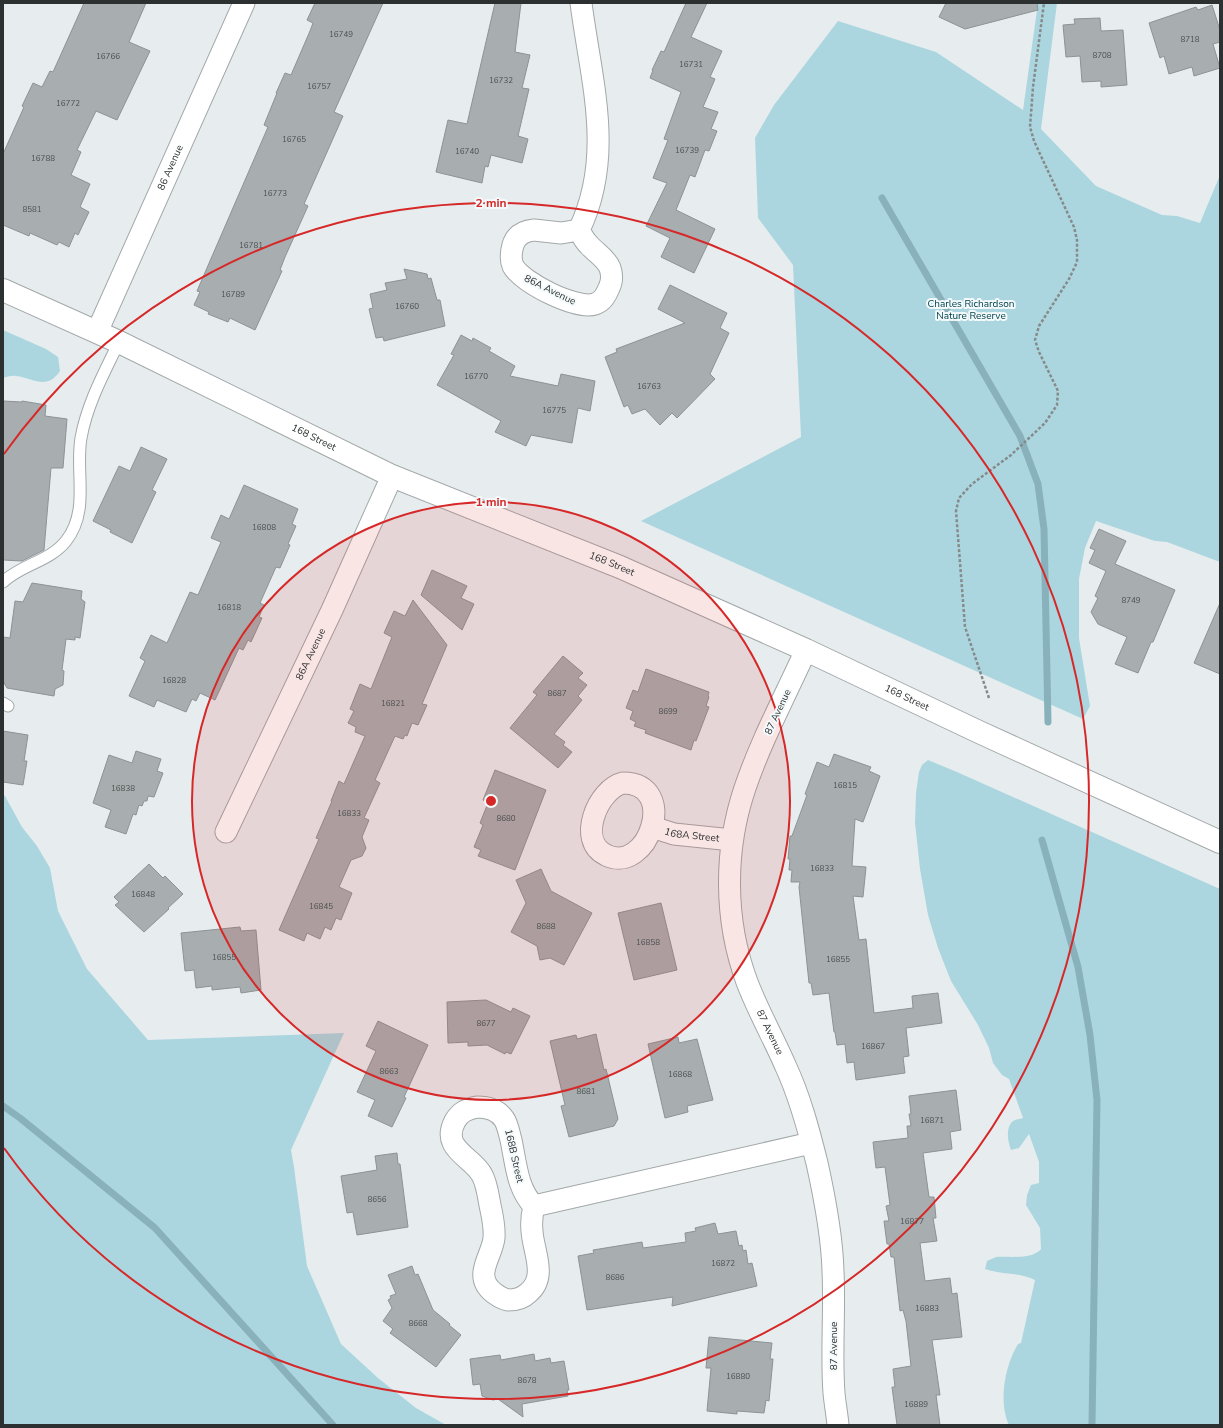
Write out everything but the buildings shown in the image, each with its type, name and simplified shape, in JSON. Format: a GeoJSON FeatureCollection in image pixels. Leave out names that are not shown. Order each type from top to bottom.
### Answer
{"type":"FeatureCollection","features":[{"type":"Feature","properties":{"kind":"main road","name":"168 Street"},"geometry":{"type":"LineString","coordinates":[[3,290],[119,342],[392,476],[620,567],[806,650],[986,735],[1220,842]]}},
{"type":"Feature","properties":{"kind":"street","name":"86 Avenue"},"geometry":{"type":"LineString","coordinates":[[97,332],[244,3]]}},
{"type":"Feature","properties":{"kind":"street"},"geometry":{"type":"LineString","coordinates":[[579,230],[586,216],[594,188],[597,174],[599,148],[597,110],[581,3]]}},
{"type":"Feature","properties":{"kind":"street","name":"86A Avenue"},"geometry":{"type":"LineString","coordinates":[[534,230],[561,233],[579,230],[589,246],[606,261],[610,270],[611,283],[606,296],[599,302],[590,305],[573,303],[531,283],[519,274],[511,260],[514,242],[517,237],[524,232],[534,230]]}},
{"type":"Feature","properties":{"kind":"street","name":"86A Avenue"},"geometry":{"type":"LineString","coordinates":[[226,832],[332,610],[392,476]]}},
{"type":"Feature","properties":{"kind":"street","name":"87 Avenue"},"geometry":{"type":"LineString","coordinates":[[806,650],[752,768],[737,817],[732,840],[730,862],[730,898],[737,948],[750,990],[791,1078],[802,1109],[823,1195],[832,1251],[834,1295],[834,1383],[838,1425]]}},
{"type":"Feature","properties":{"kind":"street","name":"168A Street"},"geometry":{"type":"LineString","coordinates":[[652,827],[674,834],[732,840]]}},
{"type":"Feature","properties":{"kind":"street","name":"168B Street"},"geometry":{"type":"LineString","coordinates":[[483,1107],[496,1111],[504,1118],[522,1189],[529,1201],[534,1206],[532,1214],[532,1232],[538,1262],[538,1276],[536,1283],[531,1290],[520,1298],[508,1300],[491,1291],[486,1284],[484,1266],[493,1243],[493,1223],[485,1182],[479,1170],[458,1151],[452,1138],[451,1134],[453,1123],[459,1114],[465,1110],[483,1107]]}},
{"type":"Feature","properties":{"kind":"street"},"geometry":{"type":"LineString","coordinates":[[534,1206],[811,1143]]}},
{"type":"Feature","properties":{"kind":"lane"},"geometry":{"type":"LineString","coordinates":[[3,582],[18,570],[47,557],[58,549],[66,540],[78,518],[81,501],[79,459],[81,438],[92,401],[119,342]]}},
{"type":"Feature","properties":{"kind":"path"},"geometry":{"type":"LineString","coordinates":[[989,698],[965,627],[956,511],[960,498],[972,484],[1011,455],[1039,429],[1057,405],[1058,391],[1039,352],[1035,340],[1040,326],[1069,279],[1077,262],[1077,240],[1074,227],[1034,141],[1030,127],[1033,87],[1044,3]]}},
{"type":"Feature","properties":{"kind":"green space","name":"Charles Richardson Nature Reserve"},"geometry":{"type":"Polygon","coordinates":[[[1038,3],[1057,3],[1041,129],[1096,186],[1162,215],[1177,216],[1200,223],[1220,175],[1220,562],[1167,542],[1155,541],[1096,521],[1085,548],[1079,579],[1079,638],[1090,706],[1083,719],[641,521],[801,437],[793,265],[758,218],[755,138],[774,105],[838,21],[936,52],[1023,110],[1038,3]]]}},
{"type":"Feature","properties":{"kind":"green space"},"geometry":{"type":"Polygon","coordinates":[[[3,330],[46,349],[58,357],[60,371],[55,377],[45,382],[14,376],[3,378],[3,330]]]}},
{"type":"Feature","properties":{"kind":"green space"},"geometry":{"type":"Polygon","coordinates":[[[928,760],[1220,889],[1220,1425],[1009,1425],[1004,1406],[1004,1384],[1013,1353],[1018,1344],[1021,1343],[1035,1280],[1029,1277],[985,1269],[987,1261],[996,1257],[1020,1257],[1032,1255],[1041,1249],[1040,1228],[1026,1205],[1027,1195],[1031,1185],[1039,1183],[1039,1162],[1029,1134],[1019,1148],[1011,1150],[1008,1139],[1010,1124],[1013,1121],[1023,1118],[1009,1079],[1002,1075],[993,1063],[989,1048],[978,1025],[951,981],[938,948],[928,915],[920,869],[915,823],[916,793],[919,772],[922,765],[928,760]]]}},
{"type":"Feature","properties":{"kind":"green space"},"geometry":{"type":"Polygon","coordinates":[[[3,795],[5,796],[22,827],[37,846],[50,868],[58,911],[87,969],[148,1040],[344,1033],[291,1150],[307,1266],[341,1344],[378,1378],[416,1408],[446,1425],[3,1425],[3,795]]]}},
{"type":"Feature","properties":{"kind":"waterway"},"geometry":{"type":"LineString","coordinates":[[882,198],[1020,436],[1038,484],[1044,529],[1048,722]]}},
{"type":"Feature","properties":{"kind":"waterway"},"geometry":{"type":"LineString","coordinates":[[1042,840],[1078,967],[1090,1035],[1097,1100],[1092,1425]]}},
{"type":"Feature","properties":{"kind":"waterway"},"geometry":{"type":"LineString","coordinates":[[3,1106],[20,1118],[155,1228],[333,1425]]}}]}
